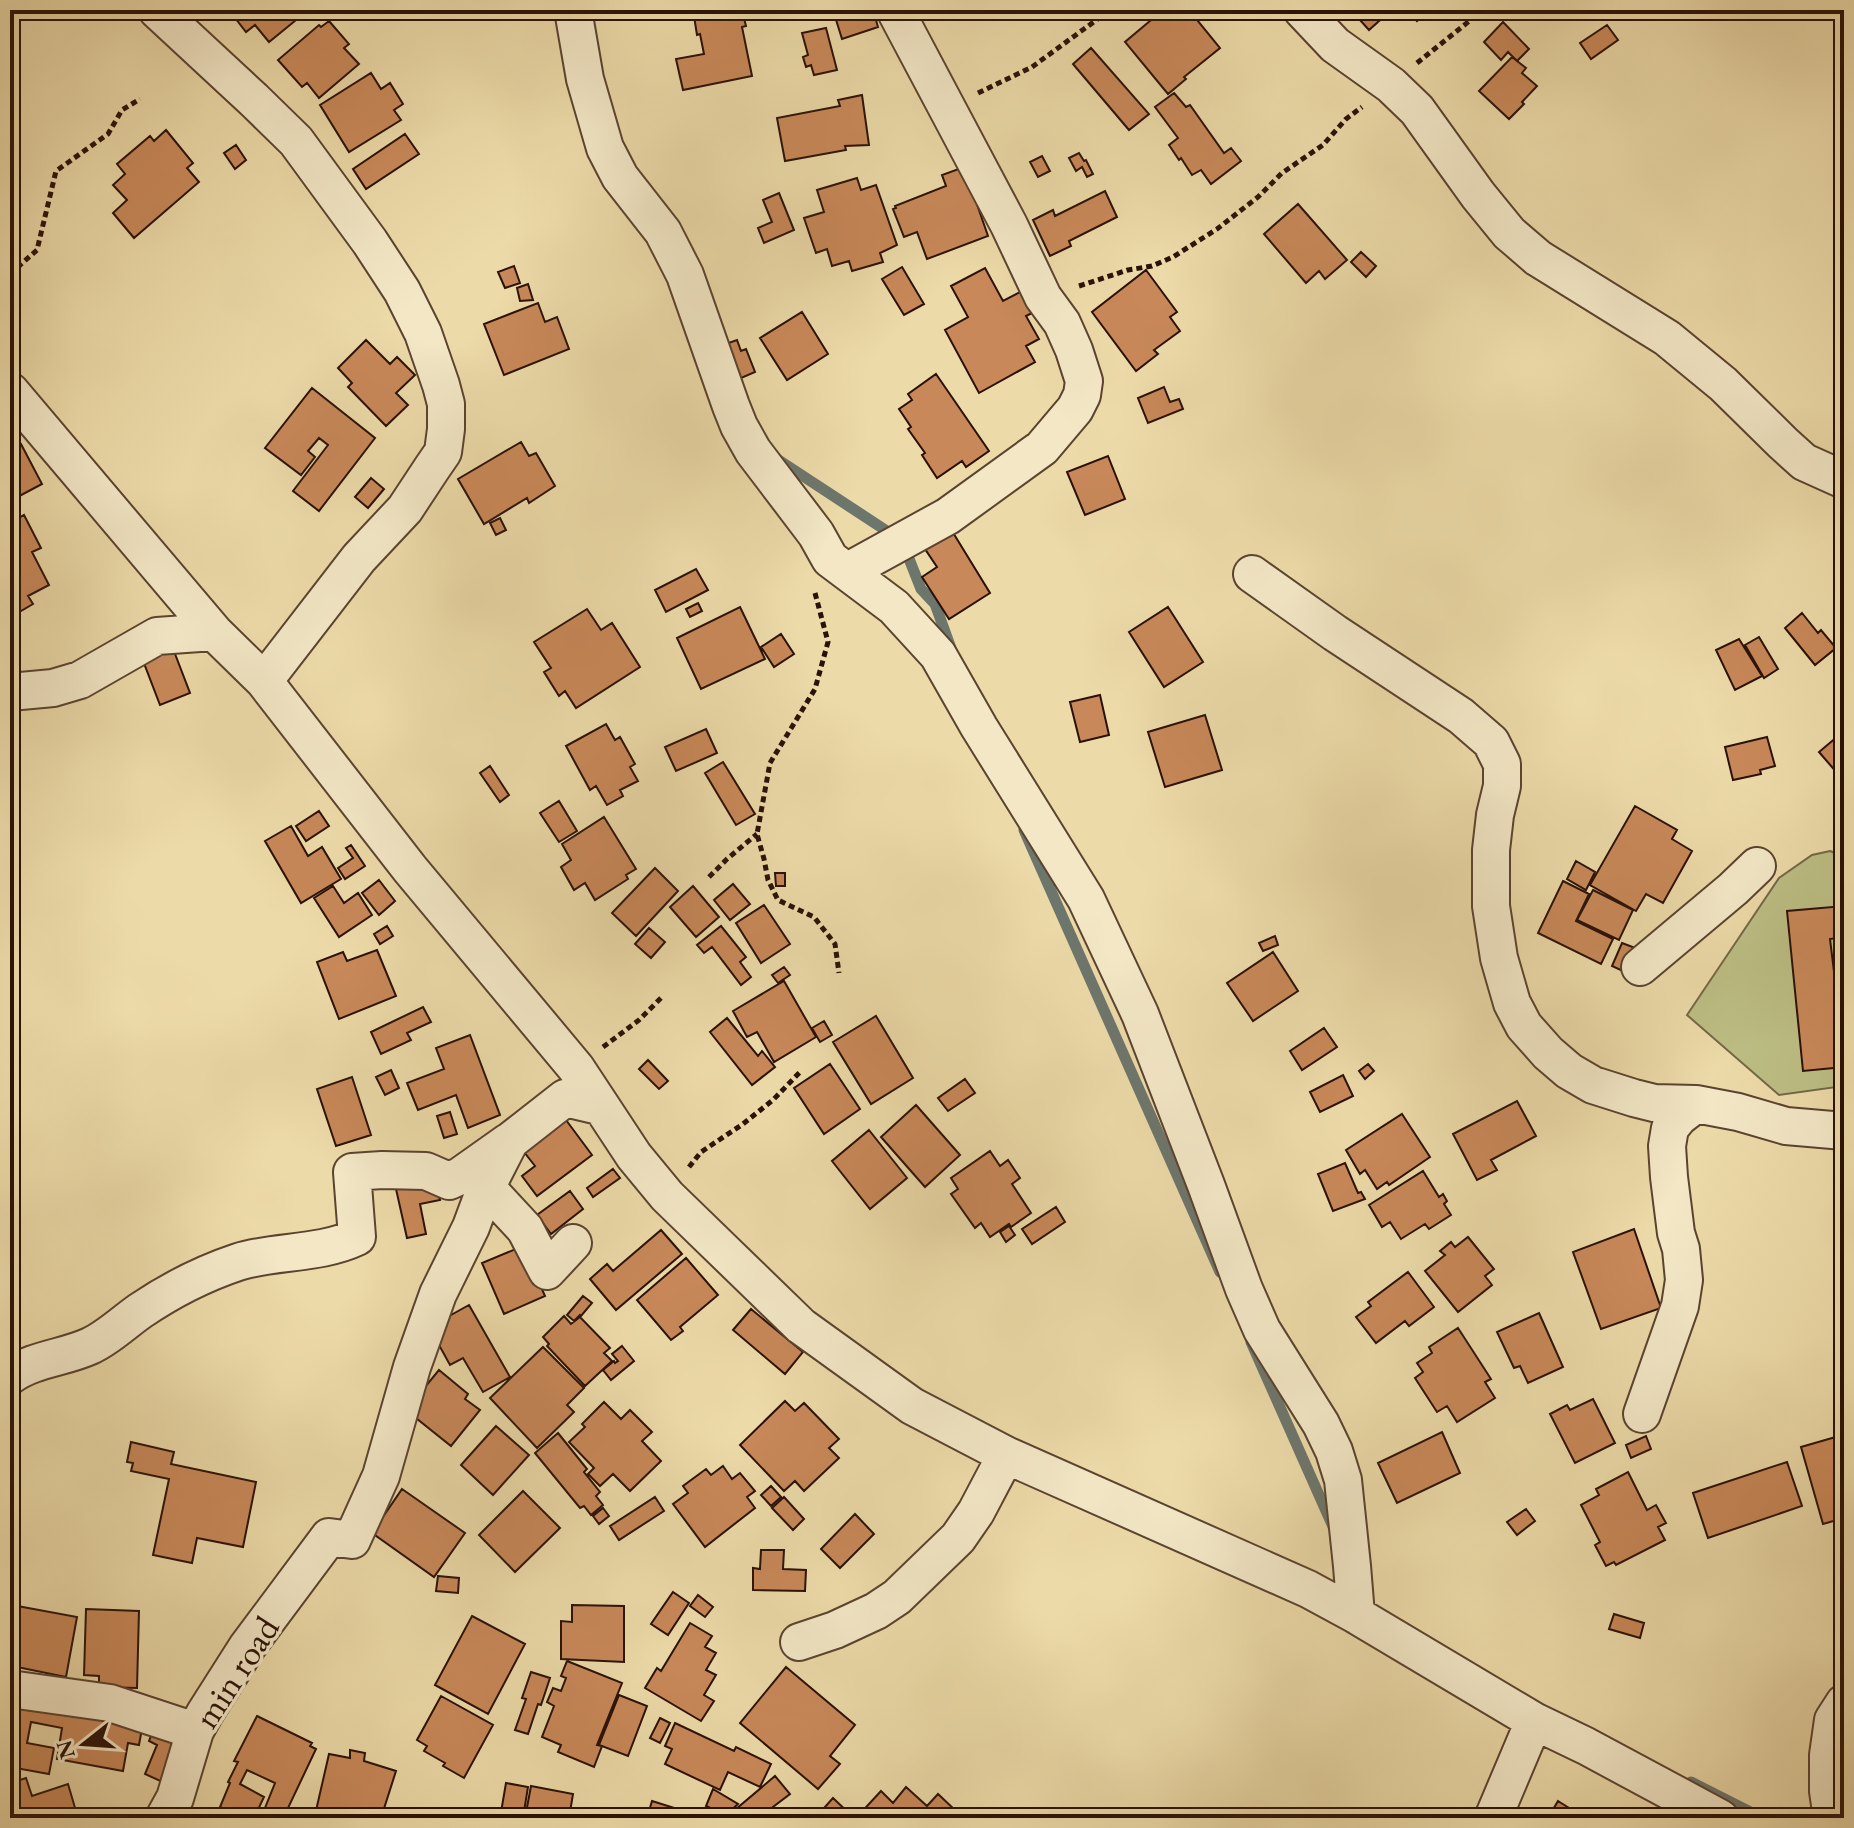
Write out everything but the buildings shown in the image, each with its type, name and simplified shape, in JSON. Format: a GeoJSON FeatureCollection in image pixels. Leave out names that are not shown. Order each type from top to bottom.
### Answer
{"type":"FeatureCollection","features":[{"type":"Feature","properties":{"kind":"street"},"geometry":{"type":"LineString","coordinates":[[157,10],[296,141],[361,229],[402,291],[423,333],[446,404],[443,452],[438,460],[405,509],[359,558],[264,681]]}},
{"type":"Feature","properties":{"kind":"street"},"geometry":{"type":"LineString","coordinates":[[573,10],[585,79],[605,148],[620,177],[663,232],[685,275],[739,426],[753,451],[839,565],[894,607],[938,655],[1086,899],[1140,1014],[1262,1330],[1321,1424],[1334,1451],[1343,1480],[1356,1615]]}},
{"type":"Feature","properties":{"kind":"street"},"geometry":{"type":"LineString","coordinates":[[839,565],[948,516],[1042,448],[1075,409],[1084,381],[1062,323],[1043,297],[1009,225],[895,10]]}},
{"type":"Feature","properties":{"kind":"street"},"geometry":{"type":"LineString","coordinates":[[1302,10],[1335,45],[1391,85],[1417,110],[1509,233],[1538,258],[1667,338],[1723,384],[1804,462],[1844,480]]}},
{"type":"Feature","properties":{"kind":"street"},"geometry":{"type":"LineString","coordinates":[[10,391],[214,632],[264,681],[410,869],[576,1068],[634,1156],[667,1196],[801,1326],[912,1406],[1006,1455],[1308,1589],[1534,1721],[1720,1818]]}},
{"type":"Feature","properties":{"kind":"street"},"geometry":{"type":"LineString","coordinates":[[1252,574],[1461,716],[1491,742],[1502,764],[1502,786],[1491,850],[1491,906],[1499,958],[1512,1003],[1524,1026],[1548,1053],[1569,1071],[1593,1085],[1654,1103],[1696,1104],[1786,1126],[1844,1131]]}},
{"type":"Feature","properties":{"kind":"street"},"geometry":{"type":"LineString","coordinates":[[10,692],[53,688],[80,680],[157,636],[214,632]]}},
{"type":"Feature","properties":{"kind":"street"},"geometry":{"type":"LineString","coordinates":[[1640,967],[1757,866]]}},
{"type":"Feature","properties":{"kind":"street"},"geometry":{"type":"LineString","coordinates":[[10,1376],[17,1370],[90,1346],[173,1289],[207,1273],[242,1261],[328,1247],[357,1237],[352,1172],[426,1171],[449,1181],[510,1141],[565,1098],[599,1106]]}},
{"type":"Feature","properties":{"kind":"street"},"geometry":{"type":"LineString","coordinates":[[1642,1414],[1680,1306],[1684,1280],[1669,1177],[1667,1146],[1670,1128],[1696,1104]]}},
{"type":"Feature","properties":{"kind":"street"},"geometry":{"type":"LineString","coordinates":[[510,1141],[487,1188],[525,1229],[547,1271],[573,1243]]}},
{"type":"Feature","properties":{"kind":"street","name":"min road"},"geometry":{"type":"LineString","coordinates":[[164,1818],[175,1798],[195,1731],[247,1647],[329,1537],[352,1540],[374,1494],[412,1367],[438,1294],[487,1188]]}},
{"type":"Feature","properties":{"kind":"street"},"geometry":{"type":"LineString","coordinates":[[799,1642],[835,1630],[876,1611],[897,1597],[958,1538],[976,1512],[1006,1455]]}},
{"type":"Feature","properties":{"kind":"street"},"geometry":{"type":"LineString","coordinates":[[10,1689],[110,1703],[195,1731]]}},
{"type":"Feature","properties":{"kind":"street"},"geometry":{"type":"LineString","coordinates":[[1832,1818],[1828,1755],[1833,1720],[1844,1703]]}},
{"type":"Feature","properties":{"kind":"street"},"geometry":{"type":"LineString","coordinates":[[1493,1818],[1534,1721]]}},
{"type":"Feature","properties":{"kind":"path"},"geometry":{"type":"LineString","coordinates":[[948,108],[1032,67],[1110,10]]}},
{"type":"Feature","properties":{"kind":"path"},"geometry":{"type":"LineString","coordinates":[[1043,297],[1128,270],[1152,266],[1173,257],[1228,221],[1282,173],[1323,145],[1346,119],[1483,10]]}},
{"type":"Feature","properties":{"kind":"path"},"geometry":{"type":"LineString","coordinates":[[10,274],[37,250],[56,171],[108,134],[122,110],[140,99]]}},
{"type":"Feature","properties":{"kind":"path"},"geometry":{"type":"LineString","coordinates":[[839,565],[815,593],[828,642],[815,689],[770,763],[757,834],[768,880],[778,900],[814,917],[835,944],[839,973]]}},
{"type":"Feature","properties":{"kind":"path"},"geometry":{"type":"LineString","coordinates":[[709,877],[757,834]]}},
{"type":"Feature","properties":{"kind":"path"},"geometry":{"type":"LineString","coordinates":[[576,1068],[639,1020],[663,996]]}},
{"type":"Feature","properties":{"kind":"path"},"geometry":{"type":"LineString","coordinates":[[667,1196],[701,1152],[773,1100],[800,1072]]}},
{"type":"Feature","properties":{"kind":"green space"},"geometry":{"type":"Polygon","coordinates":[[[1830,851],[1844,856],[1844,1086],[1779,1095],[1687,1015],[1779,878],[1812,855],[1830,851]]]}},
{"type":"Feature","properties":{"kind":"waterway"},"geometry":{"type":"LineString","coordinates":[[774,457],[902,541],[921,589],[935,604],[952,651]]}},
{"type":"Feature","properties":{"kind":"waterway"},"geometry":{"type":"LineString","coordinates":[[1024,830],[1220,1272]]}},
{"type":"Feature","properties":{"kind":"waterway"},"geometry":{"type":"LineString","coordinates":[[1251,1342],[1335,1531]]}},
{"type":"Feature","properties":{"kind":"waterway"},"geometry":{"type":"LineString","coordinates":[[1691,1782],[1762,1818]]}}]}
